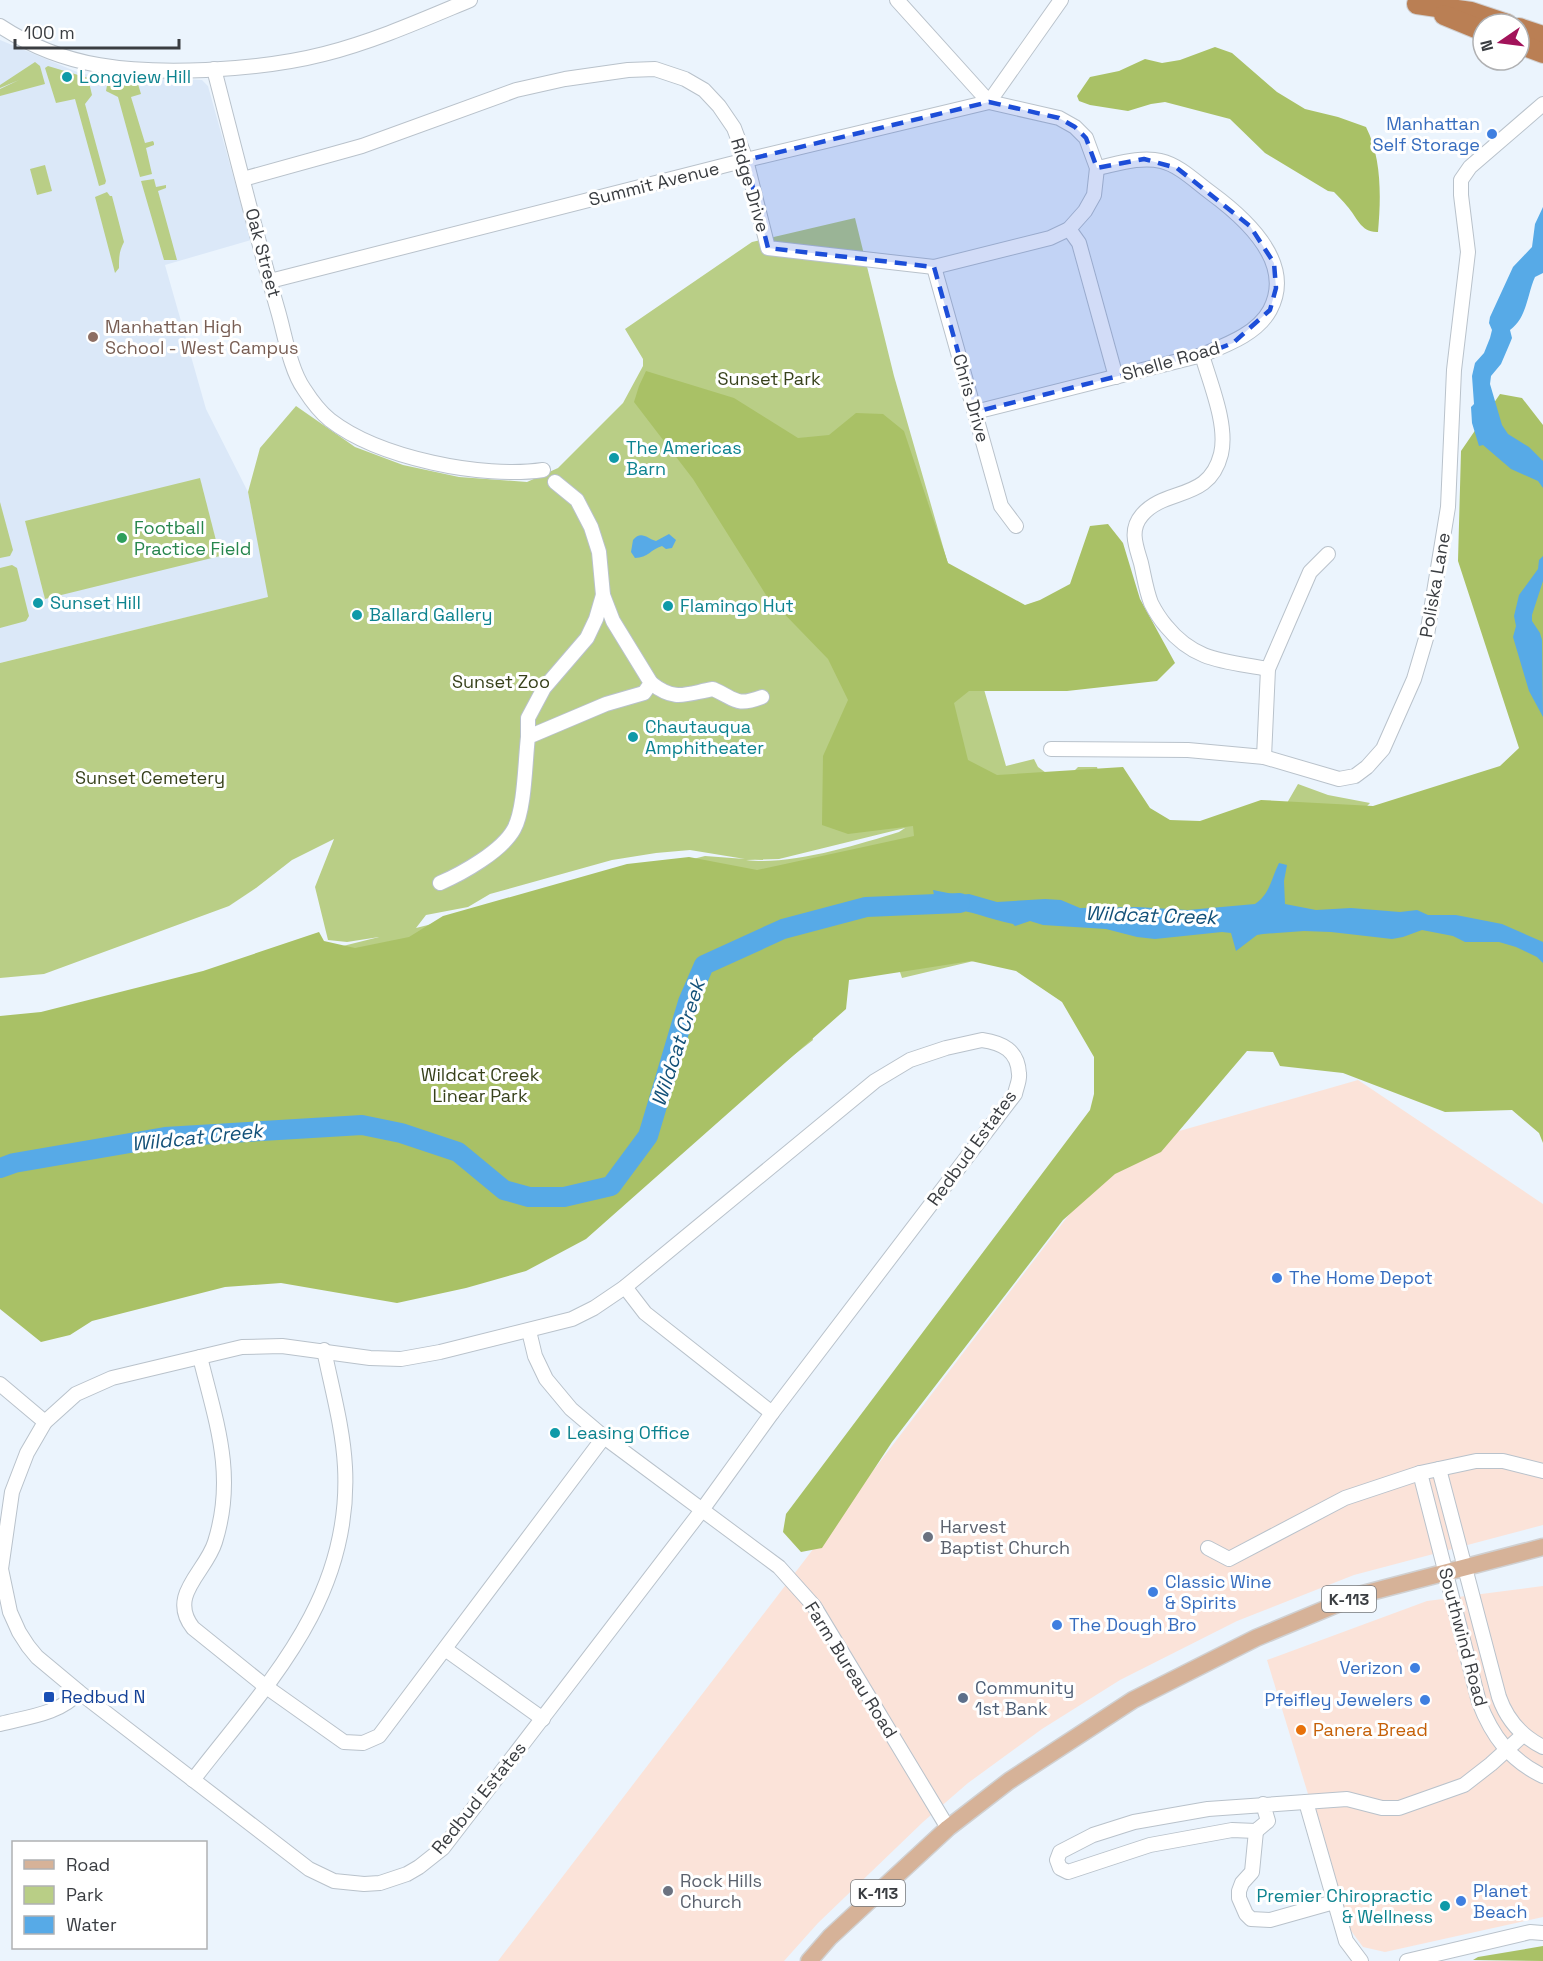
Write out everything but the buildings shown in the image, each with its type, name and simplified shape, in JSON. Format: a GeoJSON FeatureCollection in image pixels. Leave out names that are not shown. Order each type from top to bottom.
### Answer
{"type":"FeatureCollection","features":[{"type":"Feature","properties":{"kind":"highway"},"geometry":{"type":"LineString","coordinates":[[1411,2],[1471,12]]}},
{"type":"Feature","properties":{"kind":"highway"},"geometry":{"type":"LineString","coordinates":[[1411,2],[1471,26]]}},
{"type":"Feature","properties":{"kind":"main road","name":"K-113"},"geometry":{"type":"LineString","coordinates":[[809,1961],[830,1937],[948,1828],[1009,1781],[1133,1700],[1256,1638],[1359,1595],[1543,1547]]}},
{"type":"Feature","properties":{"kind":"street"},"geometry":{"type":"LineString","coordinates":[[0,26],[42,49],[95,66],[154,72],[270,66],[324,54],[383,36],[470,0]]}},
{"type":"Feature","properties":{"kind":"street"},"geometry":{"type":"LineString","coordinates":[[897,0],[989,102],[1059,118],[1075,127],[1086,138],[1097,168],[1094,195],[1085,211],[1069,229],[1079,243],[1116,377]]}},
{"type":"Feature","properties":{"kind":"street"},"geometry":{"type":"LineString","coordinates":[[989,102],[1061,0]]}},
{"type":"Feature","properties":{"kind":"street","name":"Oak Street"},"geometry":{"type":"LineString","coordinates":[[214,69],[297,376],[313,402],[329,419],[366,441],[417,458],[446,465],[505,472],[526,473],[543,470]]}},
{"type":"Feature","properties":{"kind":"street","name":"Ridge Drive"},"geometry":{"type":"LineString","coordinates":[[243,179],[362,146],[516,90],[565,79],[628,70],[655,69],[704,90],[719,106],[734,128],[746,160],[768,248],[934,267],[1050,238],[1069,229]]}},
{"type":"Feature","properties":{"kind":"street","name":"Summit Avenue"},"geometry":{"type":"LineString","coordinates":[[270,281],[746,160],[989,102]]}},
{"type":"Feature","properties":{"kind":"street","name":"Poliska Lane"},"geometry":{"type":"LineString","coordinates":[[1051,749],[1188,750],[1264,757],[1339,779],[1355,776],[1383,749],[1414,679],[1427,636],[1448,507],[1454,370],[1468,252],[1461,180],[1470,167],[1543,104]]}},
{"type":"Feature","properties":{"kind":"street","name":"Shelle Road"},"geometry":{"type":"LineString","coordinates":[[975,412],[1202,355],[1233,343],[1254,328],[1270,310],[1276,288],[1274,262],[1250,226],[1222,201],[1177,168],[1161,161],[1144,159],[1097,168]]}},
{"type":"Feature","properties":{"kind":"street","name":"Chris Drive"},"geometry":{"type":"LineString","coordinates":[[934,267],[1001,506],[1016,526]]}},
{"type":"Feature","properties":{"kind":"street"},"geometry":{"type":"LineString","coordinates":[[1202,355],[1221,422],[1221,452],[1215,470],[1204,482],[1186,493],[1150,507],[1140,517],[1134,537],[1152,603],[1174,635],[1194,652],[1220,660],[1268,669]]}},
{"type":"Feature","properties":{"kind":"street"},"geometry":{"type":"LineString","coordinates":[[555,482],[577,500],[591,527],[599,552],[603,596],[614,621],[651,683],[662,692],[673,696],[713,689],[734,702],[762,697]]}},
{"type":"Feature","properties":{"kind":"street"},"geometry":{"type":"LineString","coordinates":[[1264,757],[1268,669],[1310,572],[1328,554]]}},
{"type":"Feature","properties":{"kind":"street"},"geometry":{"type":"LineString","coordinates":[[440,883],[456,876],[504,842],[514,828],[520,813],[528,718],[544,688],[586,638],[596,620],[603,596]]}},
{"type":"Feature","properties":{"kind":"street"},"geometry":{"type":"LineString","coordinates":[[528,737],[606,704],[644,693],[651,683]]}},
{"type":"Feature","properties":{"kind":"street","name":"Redbud Estates"},"geometry":{"type":"LineString","coordinates":[[982,1040],[1000,1043],[1013,1055],[1019,1074],[1015,1094],[543,1719],[443,1848],[419,1867],[407,1874],[380,1883],[364,1884],[334,1881],[309,1869],[79,1692],[27,1646],[3,1601],[1,1569],[12,1492],[27,1453],[45,1422],[76,1394],[112,1378],[242,1347],[282,1346],[370,1358],[401,1359],[529,1331],[572,1318],[594,1308],[625,1287],[875,1081],[910,1059],[982,1040]]}},
{"type":"Feature","properties":{"kind":"street"},"geometry":{"type":"LineString","coordinates":[[625,1287],[645,1313],[772,1413]]}},
{"type":"Feature","properties":{"kind":"street"},"geometry":{"type":"LineString","coordinates":[[529,1331],[535,1356],[546,1379],[571,1409],[604,1437],[702,1510]]}},
{"type":"Feature","properties":{"kind":"street"},"geometry":{"type":"LineString","coordinates":[[193,1780],[266,1686],[309,1623],[330,1576],[343,1523],[346,1492],[344,1446],[324,1350]]}},
{"type":"Feature","properties":{"kind":"street"},"geometry":{"type":"LineString","coordinates":[[200,1357],[225,1472],[223,1514],[214,1545],[184,1599],[187,1621],[266,1686],[344,1742],[363,1743],[379,1736],[604,1437]]}},
{"type":"Feature","properties":{"kind":"street"},"geometry":{"type":"LineString","coordinates":[[0,1384],[45,1422]]}},
{"type":"Feature","properties":{"kind":"street"},"geometry":{"type":"LineString","coordinates":[[1208,1548],[1229,1559],[1345,1498],[1420,1473],[1476,1461],[1503,1461],[1543,1471]]}},
{"type":"Feature","properties":{"kind":"street","name":"Southwind Road"},"geometry":{"type":"LineString","coordinates":[[1439,1469],[1504,1712],[1523,1735],[1543,1747]]}},
{"type":"Feature","properties":{"kind":"street","name":"Southwind Road"},"geometry":{"type":"LineString","coordinates":[[1420,1473],[1479,1702],[1490,1730],[1506,1752],[1543,1776]]}},
{"type":"Feature","properties":{"kind":"street","name":"Farm Bureau Road"},"geometry":{"type":"LineString","coordinates":[[702,1510],[778,1567],[814,1606],[948,1828]]}},
{"type":"Feature","properties":{"kind":"street"},"geometry":{"type":"LineString","coordinates":[[444,1649],[543,1719]]}},
{"type":"Feature","properties":{"kind":"street"},"geometry":{"type":"LineString","coordinates":[[0,1724],[60,1708],[70,1702],[79,1692]]}},
{"type":"Feature","properties":{"kind":"street"},"geometry":{"type":"LineString","coordinates":[[1263,1804],[1268,1821],[1256,1831],[1232,1830],[1150,1845],[1068,1872],[1060,1868],[1057,1860],[1060,1852],[1093,1834],[1134,1822],[1208,1809],[1263,1804],[1306,1803],[1347,1799],[1382,1808],[1399,1808],[1464,1785],[1506,1752],[1523,1735]]}},
{"type":"Feature","properties":{"kind":"street"},"geometry":{"type":"LineString","coordinates":[[1306,1803],[1346,1941],[1361,1961]]}},
{"type":"Feature","properties":{"kind":"street"},"geometry":{"type":"LineString","coordinates":[[1256,1831],[1252,1872],[1242,1883],[1239,1891],[1245,1914],[1251,1919],[1270,1920],[1334,1902]]}},
{"type":"Feature","properties":{"kind":"street"},"geometry":{"type":"LineString","coordinates":[[1407,1961],[1530,1932],[1543,1933]]}},
{"type":"Feature","properties":{"kind":"highlighted area"},"geometry":{"type":"Polygon","coordinates":[[[989,102],[1059,118],[1075,127],[1086,138],[1097,168],[1144,159],[1177,168],[1250,226],[1274,263],[1276,288],[1270,310],[1233,343],[1202,355],[975,412],[934,267],[768,248],[746,160],[989,102]]]}},
{"type":"Feature","properties":{"kind":"shaded area","name":"Manhattan High School - West Campus"},"geometry":{"type":"Polygon","coordinates":[[[0,40],[82,74],[202,80],[208,86],[251,240],[165,265],[206,409],[248,492],[269,597],[0,663],[0,40]]]}},
{"type":"Feature","properties":{"kind":"shaded area"},"geometry":{"type":"Polygon","coordinates":[[[1358,1080],[1543,1204],[1543,1525],[1354,1575],[1237,1621],[1120,1680],[1042,1729],[968,1783],[923,1822],[818,1923],[784,1961],[498,1961],[1120,1148],[1358,1080]]]}},
{"type":"Feature","properties":{"kind":"shaded area"},"geometry":{"type":"Polygon","coordinates":[[[1543,1586],[1543,1917],[1385,1952],[1363,1947],[1349,1928],[1267,1660],[1427,1601],[1543,1586]]]}},
{"type":"Feature","properties":{"kind":"green space"},"geometry":{"type":"Polygon","coordinates":[[[1215,47],[1232,53],[1277,92],[1305,109],[1366,127],[1378,165],[1380,206],[1378,232],[1372,232],[1363,227],[1334,192],[1328,191],[1265,153],[1230,119],[1165,102],[1128,111],[1090,105],[1079,101],[1077,96],[1090,77],[1119,71],[1145,59],[1162,63],[1180,60],[1215,47]]]}},
{"type":"Feature","properties":{"kind":"green space"},"geometry":{"type":"Polygon","coordinates":[[[35,62],[40,66],[45,84],[0,96],[0,89],[19,80],[0,88],[0,85],[35,62]]]}},
{"type":"Feature","properties":{"kind":"green space"},"geometry":{"type":"Polygon","coordinates":[[[48,66],[88,78],[92,95],[85,104],[105,184],[99,186],[75,99],[56,103],[45,68],[48,66]]]}},
{"type":"Feature","properties":{"kind":"green space"},"geometry":{"type":"Polygon","coordinates":[[[108,80],[138,84],[141,94],[131,97],[145,143],[153,141],[154,143],[146,148],[152,174],[140,177],[118,97],[106,91],[108,80]]]}},
{"type":"Feature","properties":{"kind":"green space"},"geometry":{"type":"Polygon","coordinates":[[[45,165],[52,191],[37,195],[30,169],[45,165]]]}},
{"type":"Feature","properties":{"kind":"green space"},"geometry":{"type":"Polygon","coordinates":[[[154,179],[156,187],[166,185],[166,188],[158,191],[177,260],[164,260],[141,181],[154,179]]]}},
{"type":"Feature","properties":{"kind":"green space"},"geometry":{"type":"Polygon","coordinates":[[[107,192],[112,196],[124,242],[121,248],[119,268],[115,273],[95,197],[107,192]]]}},
{"type":"Feature","properties":{"kind":"green space"},"geometry":{"type":"Polygon","coordinates":[[[855,218],[894,376],[1006,766],[1034,759],[1038,767],[1049,775],[1072,773],[1078,767],[1097,767],[1117,842],[1287,803],[1298,784],[1328,795],[1370,803],[1293,884],[1083,985],[982,959],[902,978],[897,963],[800,986],[813,1040],[593,1213],[0,1032],[379,937],[347,942],[328,940],[315,887],[334,839],[292,860],[229,906],[44,974],[0,978],[0,663],[268,597],[248,492],[260,448],[296,406],[355,447],[403,465],[459,477],[527,482],[558,468],[623,403],[643,366],[643,359],[625,329],[752,242],[855,218]],[[905,828],[779,859],[746,860],[782,860],[823,853],[899,832],[905,828]],[[690,850],[612,860],[490,894],[468,907],[426,915],[416,928],[705,856],[745,859],[690,850]]]}},
{"type":"Feature","properties":{"kind":"green space","name":"Wildcat Creek Linear Park"},"geometry":{"type":"Polygon","coordinates":[[[646,371],[734,398],[798,438],[829,435],[856,413],[883,414],[904,431],[948,563],[1025,605],[1040,600],[1070,584],[1090,526],[1108,524],[1123,543],[1140,599],[1175,663],[1157,681],[1067,691],[969,691],[954,703],[968,760],[997,775],[1123,767],[1150,808],[1170,820],[1200,821],[1261,800],[1373,806],[1500,766],[1519,748],[1458,561],[1461,451],[1500,394],[1522,398],[1543,425],[1543,1143],[1539,1133],[1512,1110],[1445,1112],[1343,1073],[1280,1066],[1273,1052],[1247,1051],[1161,1152],[1115,1174],[1063,1220],[892,1442],[822,1548],[801,1552],[783,1532],[786,1514],[1090,1110],[1094,1094],[1094,1057],[1062,1002],[1016,971],[971,961],[849,980],[846,1009],[586,1239],[526,1271],[466,1288],[397,1303],[281,1283],[225,1287],[92,1321],[70,1335],[41,1342],[0,1309],[0,1016],[41,1012],[203,971],[319,932],[324,941],[355,948],[409,937],[443,916],[627,864],[689,857],[757,870],[914,836],[913,826],[848,834],[822,825],[823,756],[848,700],[828,659],[766,595],[693,479],[634,402],[646,371]]]}},
{"type":"Feature","properties":{"kind":"green space","name":"Football Practice Field"},"geometry":{"type":"Polygon","coordinates":[[[200,478],[220,556],[45,599],[25,521],[200,478]]]}},
{"type":"Feature","properties":{"kind":"green space"},"geometry":{"type":"Polygon","coordinates":[[[0,502],[13,550],[10,556],[0,558],[0,502]]]}},
{"type":"Feature","properties":{"kind":"green space"},"geometry":{"type":"Polygon","coordinates":[[[12,565],[17,568],[29,616],[26,621],[0,628],[0,568],[12,565]]]}},
{"type":"Feature","properties":{"kind":"green space"},"geometry":{"type":"Polygon","coordinates":[[[1543,1946],[1543,1961],[1473,1960],[1478,1957],[1543,1946]]]}},
{"type":"Feature","properties":{"kind":"water"},"geometry":{"type":"Polygon","coordinates":[[[1543,207],[1543,273],[1535,277],[1523,313],[1510,330],[1512,338],[1501,364],[1491,376],[1490,384],[1502,425],[1508,434],[1529,447],[1543,461],[1543,488],[1538,481],[1511,469],[1483,445],[1479,446],[1472,423],[1471,407],[1474,404],[1472,376],[1475,363],[1484,353],[1490,338],[1492,330],[1489,323],[1490,317],[1513,267],[1532,247],[1535,224],[1543,207]]]}},
{"type":"Feature","properties":{"kind":"water"},"geometry":{"type":"Polygon","coordinates":[[[669,534],[676,540],[672,548],[666,549],[662,546],[639,558],[635,558],[631,552],[633,540],[636,537],[644,536],[656,541],[669,534]]]}},
{"type":"Feature","properties":{"kind":"water"},"geometry":{"type":"Polygon","coordinates":[[[1543,556],[1543,581],[1532,621],[1542,640],[1543,717],[1529,691],[1513,637],[1516,626],[1514,616],[1519,595],[1538,569],[1539,560],[1543,556]]]}},
{"type":"Feature","properties":{"kind":"water"},"geometry":{"type":"Polygon","coordinates":[[[1279,863],[1287,865],[1284,881],[1285,904],[1316,910],[1351,908],[1400,912],[1417,910],[1428,915],[1456,915],[1502,924],[1543,942],[1543,963],[1537,957],[1499,942],[1465,942],[1453,936],[1422,930],[1392,939],[1331,932],[1263,934],[1257,935],[1236,951],[1231,933],[1155,939],[1106,929],[1043,925],[1030,921],[1015,926],[966,911],[937,910],[933,890],[958,895],[969,894],[997,902],[1045,899],[1061,900],[1080,908],[1137,907],[1188,910],[1255,904],[1267,891],[1279,863]]]}},
{"type":"Feature","properties":{"kind":"waterway","name":"Wildcat Creek"},"geometry":{"type":"LineString","coordinates":[[0,1168],[14,1163],[165,1137],[362,1125],[401,1133],[458,1152],[504,1190],[529,1197],[564,1197],[611,1186],[648,1136],[688,1002],[704,965],[783,929],[866,907],[960,903]]}},
{"type":"Feature","properties":{"kind":"place","name":"Longview Hill"},"geometry":{"type":"Point","coordinates":[67,77]}},
{"type":"Feature","properties":{"kind":"place","name":"Manhattan Self Storage"},"geometry":{"type":"Point","coordinates":[1492,134]}},
{"type":"Feature","properties":{"kind":"place","name":"Manhattan High School - West Campus"},"geometry":{"type":"Point","coordinates":[93,337]}},
{"type":"Feature","properties":{"kind":"place","name":"The Americas Barn"},"geometry":{"type":"Point","coordinates":[614,458]}},
{"type":"Feature","properties":{"kind":"place","name":"Football Practice Field"},"geometry":{"type":"Point","coordinates":[122,538]}},
{"type":"Feature","properties":{"kind":"place","name":"Sunset Hill"},"geometry":{"type":"Point","coordinates":[38,603]}},
{"type":"Feature","properties":{"kind":"place","name":"Flamingo Hut"},"geometry":{"type":"Point","coordinates":[668,606]}},
{"type":"Feature","properties":{"kind":"place","name":"Ballard Gallery"},"geometry":{"type":"Point","coordinates":[357,615]}},
{"type":"Feature","properties":{"kind":"place","name":"Chautauqua Amphitheater"},"geometry":{"type":"Point","coordinates":[633,737]}},
{"type":"Feature","properties":{"kind":"place","name":"The Home Depot"},"geometry":{"type":"Point","coordinates":[1277,1278]}},
{"type":"Feature","properties":{"kind":"place","name":"Leasing Office"},"geometry":{"type":"Point","coordinates":[555,1433]}},
{"type":"Feature","properties":{"kind":"place","name":"Harvest Baptist Church"},"geometry":{"type":"Point","coordinates":[928,1537]}},
{"type":"Feature","properties":{"kind":"place","name":"Classic Wine & Spirits"},"geometry":{"type":"Point","coordinates":[1153,1592]}},
{"type":"Feature","properties":{"kind":"place","name":"The Dough Bro"},"geometry":{"type":"Point","coordinates":[1057,1625]}},
{"type":"Feature","properties":{"kind":"place","name":"Verizon"},"geometry":{"type":"Point","coordinates":[1415,1668]}},
{"type":"Feature","properties":{"kind":"place","name":"Redbud N"},"geometry":{"type":"Point","coordinates":[49,1697]}},
{"type":"Feature","properties":{"kind":"place","name":"Community 1st Bank"},"geometry":{"type":"Point","coordinates":[963,1698]}},
{"type":"Feature","properties":{"kind":"place","name":"Pfeifley Jewelers"},"geometry":{"type":"Point","coordinates":[1425,1700]}},
{"type":"Feature","properties":{"kind":"place","name":"Panera Bread"},"geometry":{"type":"Point","coordinates":[1301,1730]}},
{"type":"Feature","properties":{"kind":"place","name":"Rock Hills Church"},"geometry":{"type":"Point","coordinates":[668,1891]}},
{"type":"Feature","properties":{"kind":"place","name":"Planet Beach"},"geometry":{"type":"Point","coordinates":[1461,1901]}},
{"type":"Feature","properties":{"kind":"place","name":"Premier Chiropractic & Wellness"},"geometry":{"type":"Point","coordinates":[1445,1906]}},
{"type":"Feature","properties":{"kind":"park label","name":"Sunset Park"},"geometry":{"type":"Point","coordinates":[769,379]}},
{"type":"Feature","properties":{"kind":"park label","name":"Sunset Zoo"},"geometry":{"type":"Point","coordinates":[501,682]}},
{"type":"Feature","properties":{"kind":"park label","name":"Sunset Cemetery"},"geometry":{"type":"Point","coordinates":[150,778]}}]}
